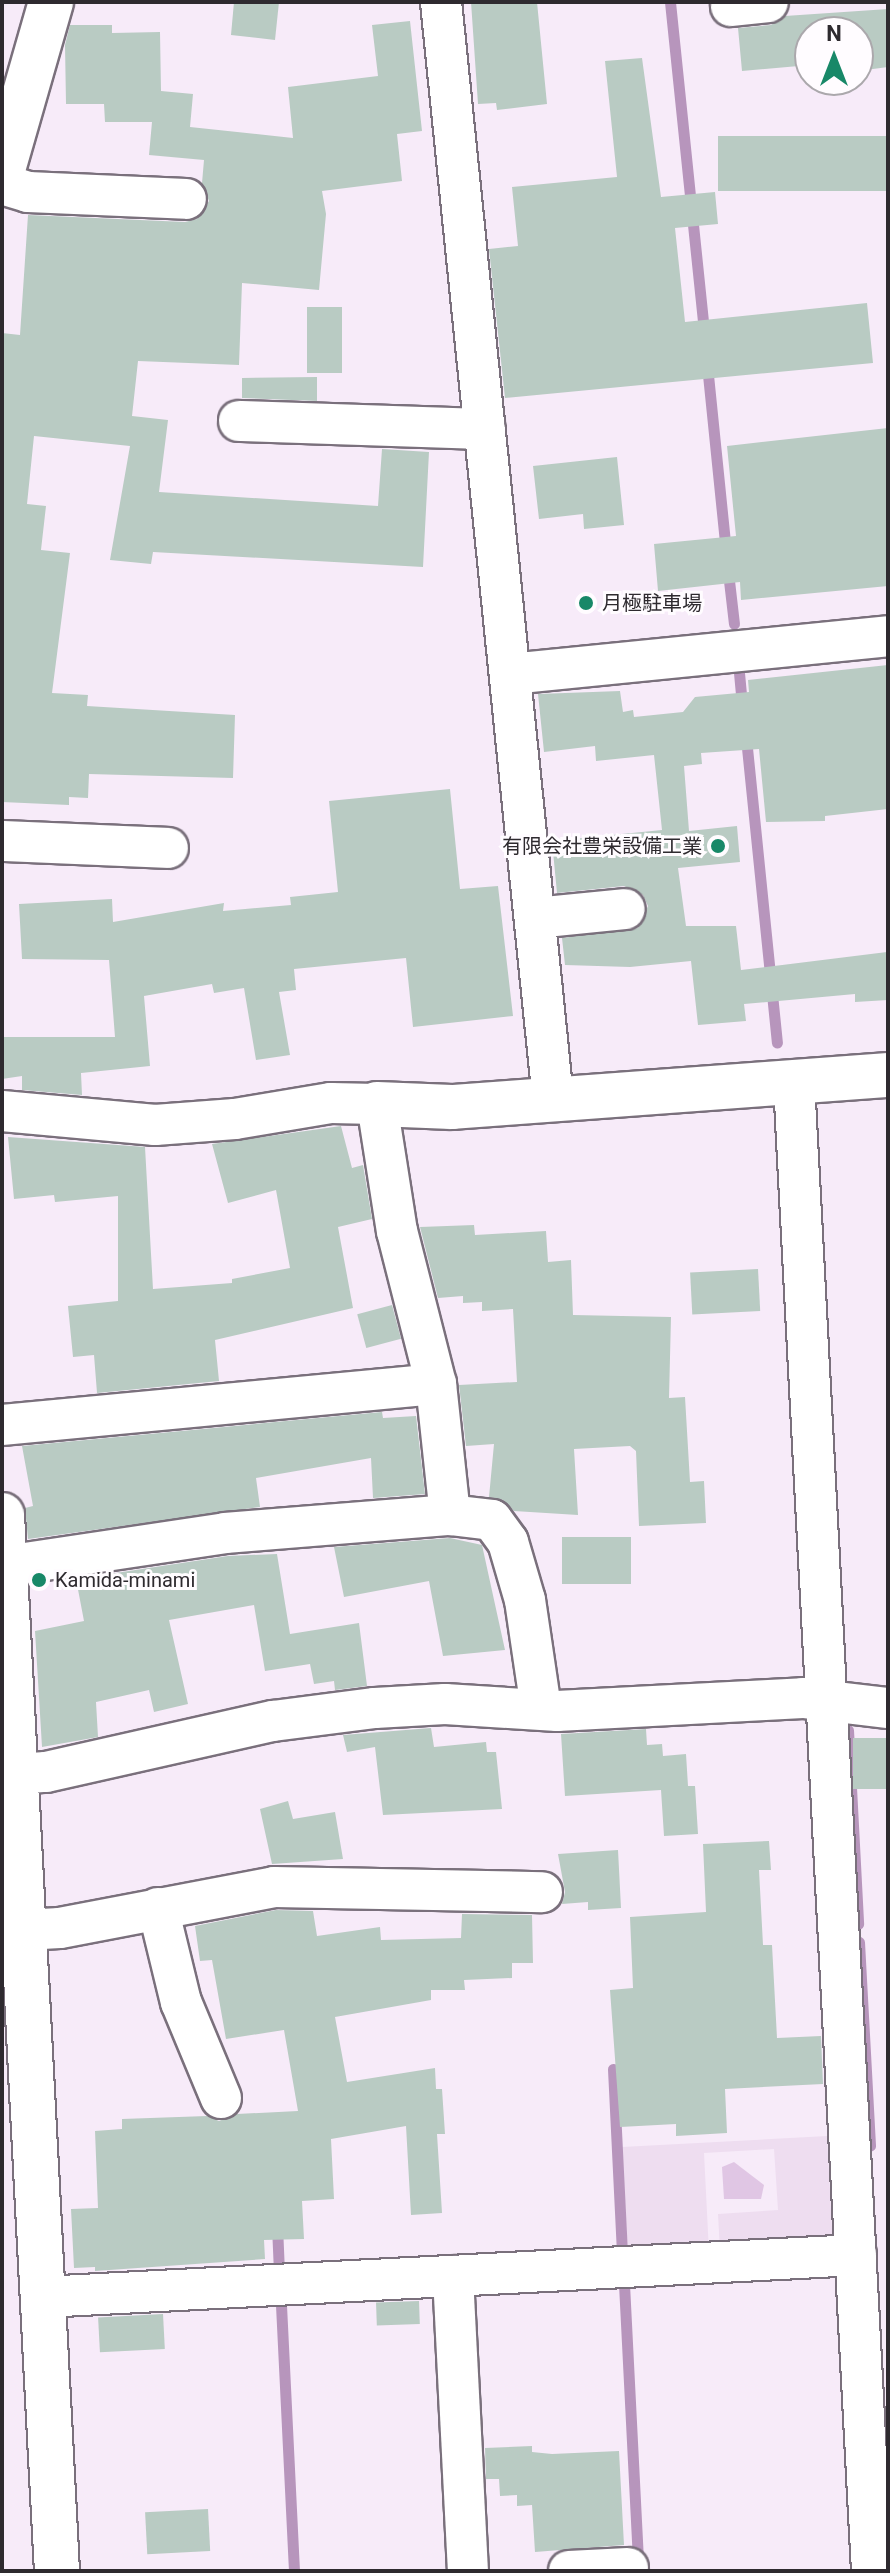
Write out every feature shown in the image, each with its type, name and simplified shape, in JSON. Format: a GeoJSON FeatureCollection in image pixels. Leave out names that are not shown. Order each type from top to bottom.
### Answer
{"type":"FeatureCollection","features":[{"type":"Feature","properties":{"kind":"street"},"geometry":{"type":"LineString","coordinates":[[2,173],[13,92],[51,2]]}},
{"type":"Feature","properties":{"kind":"street"},"geometry":{"type":"LineString","coordinates":[[441,2],[553,1099]]}},
{"type":"Feature","properties":{"kind":"street"},"geometry":{"type":"LineString","coordinates":[[2,184],[28,192],[186,199]]}},
{"type":"Feature","properties":{"kind":"street"},"geometry":{"type":"LineString","coordinates":[[239,421],[485,429]]}},
{"type":"Feature","properties":{"kind":"street"},"geometry":{"type":"LineString","coordinates":[[510,674],[888,636]]}},
{"type":"Feature","properties":{"kind":"street"},"geometry":{"type":"LineString","coordinates":[[2,841],[168,848]]}},
{"type":"Feature","properties":{"kind":"street"},"geometry":{"type":"LineString","coordinates":[[535,918],[625,909]]}},
{"type":"Feature","properties":{"kind":"street"},"geometry":{"type":"LineString","coordinates":[[2,1111],[155,1125],[235,1119],[331,1103],[452,1107],[888,1075]]}},
{"type":"Feature","properties":{"kind":"street"},"geometry":{"type":"LineString","coordinates":[[794,1082],[872,2571]]}},
{"type":"Feature","properties":{"kind":"street"},"geometry":{"type":"LineString","coordinates":[[377,1104],[397,1231],[436,1384],[450,1515]]}},
{"type":"Feature","properties":{"kind":"street"},"geometry":{"type":"LineString","coordinates":[[2,1425],[436,1384]]}},
{"type":"Feature","properties":{"kind":"street"},"geometry":{"type":"LineString","coordinates":[[2,1515],[23,1930],[18,2136],[42,2297],[57,2571]]}},
{"type":"Feature","properties":{"kind":"street"},"geometry":{"type":"LineString","coordinates":[[5,1566],[225,1533],[450,1515],[492,1520],[508,1542],[525,1600],[541,1709]]}},
{"type":"Feature","properties":{"kind":"street"},"geometry":{"type":"LineString","coordinates":[[16,1774],[46,1772],[330,1712],[445,1704],[541,1709],[826,1699],[888,1708]]}},
{"type":"Feature","properties":{"kind":"street"},"geometry":{"type":"LineString","coordinates":[[23,1930],[306,1885],[542,1892]]}},
{"type":"Feature","properties":{"kind":"street"},"geometry":{"type":"LineString","coordinates":[[158,1908],[181,2002],[221,2098]]}},
{"type":"Feature","properties":{"kind":"street"},"geometry":{"type":"LineString","coordinates":[[42,2297],[856,2255]]}},
{"type":"Feature","properties":{"kind":"street"},"geometry":{"type":"LineString","coordinates":[[453,2276],[468,2571]]}},
{"type":"Feature","properties":{"kind":"street"},"geometry":{"type":"LineString","coordinates":[[569,2571],[628,2568]]}},
{"type":"Feature","properties":{"kind":"shaded area"},"geometry":{"type":"Polygon","coordinates":[[[827,2136],[833,2245],[720,2251],[718,2214],[778,2210],[774,2149],[704,2153],[709,2252],[628,2255],[622,2147],[827,2136]]]}},
{"type":"Feature","properties":{"kind":"shaded area"},"geometry":{"type":"Polygon","coordinates":[[[734,2162],[764,2185],[761,2199],[724,2199],[722,2167],[734,2162]]]}},
{"type":"Feature","properties":{"kind":"building"},"geometry":{"type":"Polygon","coordinates":[[[234,2],[279,2],[275,40],[231,35],[234,2]]]}},
{"type":"Feature","properties":{"kind":"building"},"geometry":{"type":"Polygon","coordinates":[[[471,2],[537,2],[547,104],[497,110],[496,103],[478,104],[471,2]]]}},
{"type":"Feature","properties":{"kind":"building"},"geometry":{"type":"Polygon","coordinates":[[[888,9],[888,67],[874,69],[874,16],[794,16],[794,66],[742,71],[738,28],[771,25],[785,16],[888,9]]]}},
{"type":"Feature","properties":{"kind":"building"},"geometry":{"type":"Polygon","coordinates":[[[410,21],[422,131],[397,134],[402,181],[322,191],[326,214],[319,290],[242,283],[239,365],[138,361],[132,416],[168,420],[159,492],[378,506],[382,449],[429,452],[423,567],[153,552],[151,564],[110,560],[130,446],[34,436],[27,504],[46,506],[41,550],[70,553],[52,693],[88,695],[87,706],[235,715],[233,778],[89,774],[88,798],[69,797],[69,805],[2,802],[2,333],[20,335],[28,215],[185,222],[197,219],[209,201],[202,183],[204,160],[149,155],[152,122],[105,122],[104,104],[66,104],[65,45],[70,25],[112,25],[112,33],[160,32],[161,91],[193,94],[190,127],[293,138],[288,87],[378,76],[372,25],[410,21]]]}},
{"type":"Feature","properties":{"kind":"building"},"geometry":{"type":"Polygon","coordinates":[[[642,58],[661,197],[715,192],[718,224],[675,228],[685,322],[867,303],[873,363],[505,398],[489,249],[518,246],[512,187],[617,177],[605,61],[642,58]]]}},
{"type":"Feature","properties":{"kind":"building"},"geometry":{"type":"Polygon","coordinates":[[[718,136],[888,136],[888,191],[718,191],[718,136]]]}},
{"type":"Feature","properties":{"kind":"building"},"geometry":{"type":"Polygon","coordinates":[[[307,307],[342,307],[342,373],[307,373],[307,307]]]}},
{"type":"Feature","properties":{"kind":"building"},"geometry":{"type":"Polygon","coordinates":[[[317,377],[317,401],[242,398],[242,378],[317,377]]]}},
{"type":"Feature","properties":{"kind":"building"},"geometry":{"type":"Polygon","coordinates":[[[888,428],[888,586],[741,600],[740,582],[658,591],[654,544],[736,536],[727,446],[888,428]]]}},
{"type":"Feature","properties":{"kind":"building"},"geometry":{"type":"Polygon","coordinates":[[[617,457],[624,525],[584,529],[583,514],[539,519],[533,466],[617,457]]]}},
{"type":"Feature","properties":{"kind":"building"},"geometry":{"type":"Polygon","coordinates":[[[888,665],[888,809],[825,816],[825,821],[766,822],[759,749],[701,753],[702,764],[684,766],[689,831],[737,826],[740,862],[678,868],[686,926],[736,926],[741,970],[887,952],[888,1000],[855,1002],[855,994],[744,1004],[746,1021],[698,1025],[691,961],[630,967],[565,965],[562,938],[638,928],[648,906],[643,895],[624,886],[557,893],[552,841],[662,830],[654,755],[596,761],[595,746],[544,752],[538,694],[620,691],[623,712],[633,710],[634,717],[683,712],[695,697],[749,692],[748,680],[888,665]]]}},
{"type":"Feature","properties":{"kind":"building"},"geometry":{"type":"Polygon","coordinates":[[[450,789],[460,889],[498,886],[513,1016],[413,1027],[406,958],[294,969],[296,990],[279,992],[290,1055],[256,1060],[244,988],[214,993],[212,984],[144,996],[150,1066],[81,1073],[82,1095],[22,1090],[22,1076],[2,1079],[2,1037],[115,1037],[109,960],[22,959],[19,904],[112,899],[113,922],[224,903],[223,911],[291,905],[290,897],[338,892],[329,801],[450,789]]]}},
{"type":"Feature","properties":{"kind":"building"},"geometry":{"type":"Polygon","coordinates":[[[341,1126],[352,1168],[363,1165],[372,1219],[338,1227],[353,1308],[215,1340],[219,1381],[97,1393],[94,1355],[73,1357],[68,1306],[118,1301],[118,1196],[55,1202],[54,1195],[14,1199],[8,1137],[145,1147],[153,1289],[232,1283],[232,1279],[290,1268],[276,1190],[228,1203],[212,1144],[341,1126]]]}},
{"type":"Feature","properties":{"kind":"building"},"geometry":{"type":"Polygon","coordinates":[[[474,1225],[475,1235],[546,1231],[548,1262],[571,1260],[573,1315],[671,1317],[669,1398],[685,1397],[690,1482],[704,1481],[706,1523],[639,1526],[636,1451],[630,1446],[574,1449],[578,1515],[514,1511],[503,1500],[489,1497],[494,1444],[466,1446],[459,1385],[517,1382],[513,1309],[482,1311],[482,1302],[463,1303],[463,1296],[438,1298],[420,1227],[474,1225]]]}},
{"type":"Feature","properties":{"kind":"building"},"geometry":{"type":"Polygon","coordinates":[[[758,1269],[760,1311],[692,1315],[690,1273],[758,1269]]]}},
{"type":"Feature","properties":{"kind":"building"},"geometry":{"type":"Polygon","coordinates":[[[392,1305],[401,1339],[366,1348],[357,1314],[392,1305]]]}},
{"type":"Feature","properties":{"kind":"building"},"geometry":{"type":"Polygon","coordinates":[[[382,1412],[383,1418],[416,1416],[425,1494],[373,1498],[371,1458],[256,1478],[260,1507],[28,1539],[25,1508],[33,1506],[22,1446],[382,1412]]]}},
{"type":"Feature","properties":{"kind":"building"},"geometry":{"type":"Polygon","coordinates":[[[562,1537],[631,1537],[631,1584],[562,1584],[562,1537]]]}},
{"type":"Feature","properties":{"kind":"building"},"geometry":{"type":"Polygon","coordinates":[[[450,1538],[482,1545],[505,1650],[443,1656],[429,1581],[344,1597],[334,1547],[450,1538]]]}},
{"type":"Feature","properties":{"kind":"building"},"geometry":{"type":"Polygon","coordinates":[[[277,1554],[290,1634],[359,1623],[367,1686],[335,1690],[334,1681],[314,1684],[310,1664],[265,1671],[254,1605],[169,1620],[188,1704],[154,1712],[149,1690],[96,1702],[98,1737],[42,1747],[35,1631],[84,1621],[76,1579],[228,1556],[277,1554]]]}},
{"type":"Feature","properties":{"kind":"building"},"geometry":{"type":"Polygon","coordinates":[[[431,1728],[434,1747],[486,1742],[487,1752],[496,1752],[502,1809],[383,1815],[375,1747],[347,1752],[343,1735],[431,1728]]]}},
{"type":"Feature","properties":{"kind":"building"},"geometry":{"type":"Polygon","coordinates":[[[646,1729],[647,1745],[662,1744],[663,1756],[686,1754],[688,1786],[695,1786],[698,1834],[664,1836],[661,1790],[565,1796],[561,1734],[646,1729]]]}},
{"type":"Feature","properties":{"kind":"building"},"geometry":{"type":"Polygon","coordinates":[[[853,1738],[888,1738],[888,1789],[853,1789],[853,1738]]]}},
{"type":"Feature","properties":{"kind":"building"},"geometry":{"type":"Polygon","coordinates":[[[288,1801],[293,1819],[335,1812],[343,1859],[272,1864],[260,1809],[288,1801]]]}},
{"type":"Feature","properties":{"kind":"building"},"geometry":{"type":"Polygon","coordinates":[[[769,1841],[771,1870],[759,1870],[763,1945],[772,1945],[777,2038],[821,2036],[823,2084],[725,2089],[727,2133],[676,2136],[676,2124],[620,2127],[610,1990],[633,1988],[630,1917],[706,1912],[703,1844],[769,1841]]]}},
{"type":"Feature","properties":{"kind":"building"},"geometry":{"type":"Polygon","coordinates":[[[618,1850],[621,1908],[588,1910],[588,1902],[562,1904],[565,1892],[558,1854],[618,1850]]]}},
{"type":"Feature","properties":{"kind":"building"},"geometry":{"type":"Polygon","coordinates":[[[276,1910],[313,1911],[317,1936],[380,1927],[381,1940],[461,1938],[462,1914],[532,1915],[533,1963],[512,1963],[512,1978],[464,1980],[465,1990],[431,1990],[431,2000],[335,2017],[347,2082],[435,2068],[436,2089],[442,2089],[445,2134],[437,2134],[442,2213],[411,2215],[406,2126],[331,2139],[334,2199],[302,2201],[304,2239],[264,2240],[265,2259],[95,2271],[95,2267],[74,2268],[71,2209],[98,2208],[95,2131],[122,2129],[122,2119],[207,2116],[219,2121],[237,2114],[298,2111],[284,2030],[226,2039],[212,1960],[200,1961],[195,1926],[276,1910]]]}},
{"type":"Feature","properties":{"kind":"building"},"geometry":{"type":"Polygon","coordinates":[[[419,2301],[420,2324],[377,2325],[376,2303],[419,2301]]]}},
{"type":"Feature","properties":{"kind":"building"},"geometry":{"type":"Polygon","coordinates":[[[163,2314],[165,2349],[100,2352],[98,2317],[163,2314]]]}},
{"type":"Feature","properties":{"kind":"building"},"geometry":{"type":"Polygon","coordinates":[[[532,2446],[532,2452],[552,2454],[619,2451],[624,2545],[535,2552],[532,2505],[517,2506],[517,2495],[500,2496],[499,2479],[486,2479],[485,2448],[532,2446]]]}},
{"type":"Feature","properties":{"kind":"building"},"geometry":{"type":"Polygon","coordinates":[[[208,2509],[210,2551],[147,2554],[145,2512],[208,2509]]]}},
{"type":"Feature","properties":{"kind":"waterway"},"geometry":{"type":"LineString","coordinates":[[670,2],[704,332]]}},
{"type":"Feature","properties":{"kind":"waterway"},"geometry":{"type":"LineString","coordinates":[[707,365],[726,551]]}},
{"type":"Feature","properties":{"kind":"waterway"},"geometry":{"type":"LineString","coordinates":[[728,572],[734,624]]}},
{"type":"Feature","properties":{"kind":"waterway"},"geometry":{"type":"LineString","coordinates":[[738,662],[742,705]]}},
{"type":"Feature","properties":{"kind":"waterway"},"geometry":{"type":"LineString","coordinates":[[746,738],[777,1042]]}},
{"type":"Feature","properties":{"kind":"waterway"},"geometry":{"type":"LineString","coordinates":[[848,1730],[858,1924]]}},
{"type":"Feature","properties":{"kind":"waterway"},"geometry":{"type":"LineString","coordinates":[[859,1942],[870,2146]]}},
{"type":"Feature","properties":{"kind":"waterway"},"geometry":{"type":"LineString","coordinates":[[613,2069],[622,2250]]}},
{"type":"Feature","properties":{"kind":"waterway"},"geometry":{"type":"LineString","coordinates":[[277,2226],[279,2271]]}},
{"type":"Feature","properties":{"kind":"waterway"},"geometry":{"type":"LineString","coordinates":[[624,2284],[638,2563]]}},
{"type":"Feature","properties":{"kind":"waterway"},"geometry":{"type":"LineString","coordinates":[[281,2305],[294,2571]]}},
{"type":"Feature","properties":{"kind":"place","name":"月極駐車場"},"geometry":{"type":"Point","coordinates":[586,603]}},
{"type":"Feature","properties":{"kind":"place","name":"有限会社豊栄設備工業"},"geometry":{"type":"Point","coordinates":[718,846]}},
{"type":"Feature","properties":{"kind":"place","name":"Kamida-minami"},"geometry":{"type":"Point","coordinates":[39,1580]}}]}
